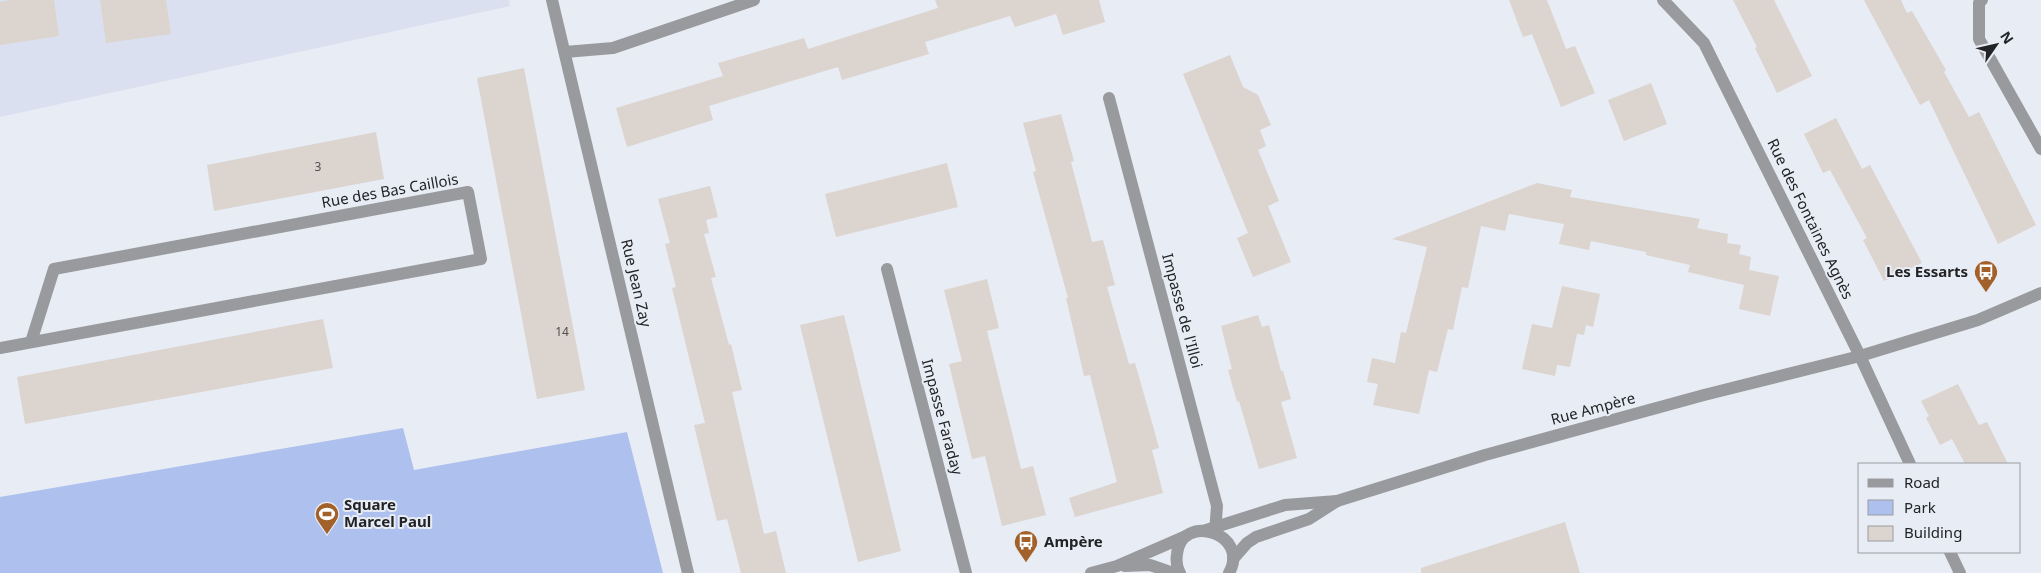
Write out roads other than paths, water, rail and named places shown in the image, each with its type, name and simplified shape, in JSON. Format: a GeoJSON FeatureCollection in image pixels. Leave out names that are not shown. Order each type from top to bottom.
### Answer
{"type":"FeatureCollection","features":[{"type":"Feature","properties":{"kind":"street","name":"Rue Jean Zay"},"geometry":{"type":"LineString","coordinates":[[552,0],[688,573]]}},
{"type":"Feature","properties":{"kind":"street"},"geometry":{"type":"LineString","coordinates":[[565,52],[613,48],[754,0]]}},
{"type":"Feature","properties":{"kind":"street","name":"Rue des Fontaines Agnès"},"geometry":{"type":"LineString","coordinates":[[1663,0],[1704,43],[1860,356],[1910,463]]}},
{"type":"Feature","properties":{"kind":"street"},"geometry":{"type":"LineString","coordinates":[[1982,0],[1979,3],[1979,39],[2041,149]]}},
{"type":"Feature","properties":{"kind":"street","name":"Impasse de l'Illoi"},"geometry":{"type":"LineString","coordinates":[[1110,98],[1217,506],[1212,530]]}},
{"type":"Feature","properties":{"kind":"street","name":"Rue des Bas Caillois"},"geometry":{"type":"LineString","coordinates":[[0,348],[481,259],[468,192],[54,269],[31,342]]}},
{"type":"Feature","properties":{"kind":"street","name":"Impasse Faraday"},"geometry":{"type":"LineString","coordinates":[[887,269],[966,573]]}},
{"type":"Feature","properties":{"kind":"street","name":"Rue Ampère"},"geometry":{"type":"LineString","coordinates":[[1233,559],[1247,543],[1256,537],[1310,519],[1337,502],[1485,455],[1704,395],[1860,356],[1978,320],[2041,293]]}},
{"type":"Feature","properties":{"kind":"street","name":"Rue Ampère"},"geometry":{"type":"LineString","coordinates":[[1190,534],[1212,530],[1285,504],[1337,502]]}},
{"type":"Feature","properties":{"kind":"street"},"geometry":{"type":"LineString","coordinates":[[1212,530],[1226,540],[1231,549],[1233,559],[1229,573]]}},
{"type":"Feature","properties":{"kind":"street"},"geometry":{"type":"LineString","coordinates":[[1091,573],[1117,566],[1190,534]]}},
{"type":"Feature","properties":{"kind":"street"},"geometry":{"type":"LineString","coordinates":[[1180,573],[1176,560],[1177,550],[1182,541],[1190,534]]}},
{"type":"Feature","properties":{"kind":"street"},"geometry":{"type":"LineString","coordinates":[[1950,553],[1960,573]]}},
{"type":"Feature","properties":{"kind":"street"},"geometry":{"type":"LineString","coordinates":[[1117,566],[1150,565],[1173,573]]}},
{"type":"Feature","properties":{"kind":"place","name":"Les Essarts"},"geometry":{"type":"Point","coordinates":[1986,293]}},
{"type":"Feature","properties":{"kind":"place","name":"Square Marcel Paul"},"geometry":{"type":"Point","coordinates":[327,535]}},
{"type":"Feature","properties":{"kind":"place","name":"Ampère"},"geometry":{"type":"Point","coordinates":[1026,563]}}]}
